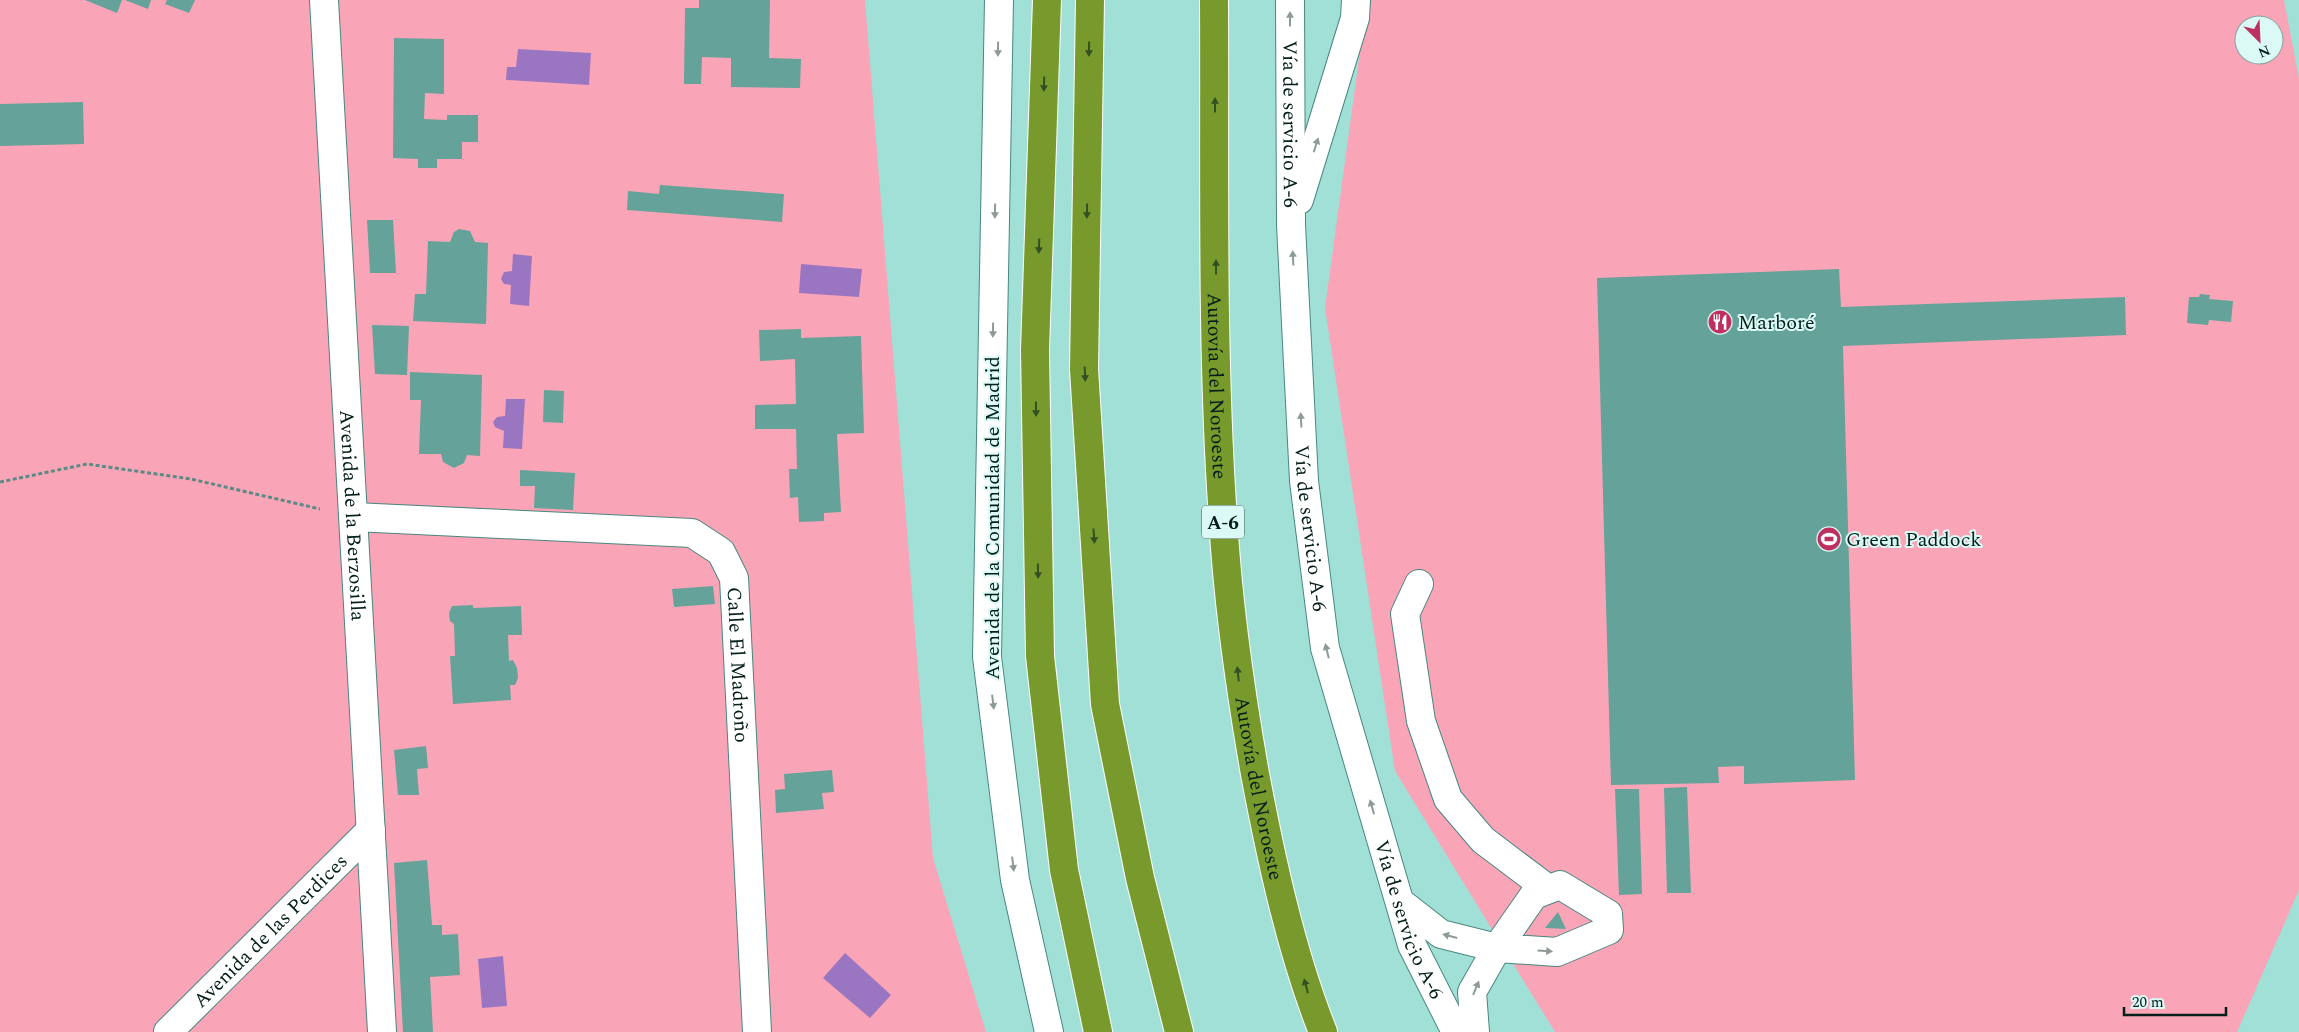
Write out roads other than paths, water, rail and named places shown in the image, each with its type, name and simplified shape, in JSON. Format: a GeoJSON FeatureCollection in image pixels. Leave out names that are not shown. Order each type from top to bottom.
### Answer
{"type":"FeatureCollection","features":[{"type":"Feature","properties":{"kind":"highway"},"geometry":{"type":"LineString","coordinates":[[1047,0],[1036,350],[1040,656],[1064,870],[1098,1032]]}},
{"type":"Feature","properties":{"kind":"highway"},"geometry":{"type":"LineString","coordinates":[[1090,0],[1084,369],[1105,704],[1140,878],[1178,1032]]}},
{"type":"Feature","properties":{"kind":"highway","name":"Autovía del Noroeste"},"geometry":{"type":"LineString","coordinates":[[1214,0],[1217,356],[1222,509],[1239,681],[1267,836],[1308,994],[1323,1032]]}},
{"type":"Feature","properties":{"kind":"street","name":"Avenida de la Berzosilla"},"geometry":{"type":"LineString","coordinates":[[324,0],[382,1032]]}},
{"type":"Feature","properties":{"kind":"street","name":"Avenida de la Comunidad de Madrid"},"geometry":{"type":"LineString","coordinates":[[999,0],[987,657],[1015,880],[1049,1031]]}},
{"type":"Feature","properties":{"kind":"street","name":"Vía de servicio A-6"},"geometry":{"type":"LineString","coordinates":[[1290,0],[1291,225],[1304,481],[1325,648],[1412,945],[1456,1032]]}},
{"type":"Feature","properties":{"kind":"street"},"geometry":{"type":"LineString","coordinates":[[1291,225],[1355,18],[1356,0]]}},
{"type":"Feature","properties":{"kind":"street","name":"Calle El Madroño"},"geometry":{"type":"LineString","coordinates":[[354,517],[692,533],[721,552],[734,578],[756,1032]]}},
{"type":"Feature","properties":{"kind":"street"},"geometry":{"type":"LineString","coordinates":[[1419,584],[1405,614],[1421,720],[1448,799],[1483,840],[1548,889]]}},
{"type":"Feature","properties":{"kind":"street","name":"Avenida de las Perdices"},"geometry":{"type":"LineString","coordinates":[[168,1032],[370,830]]}},
{"type":"Feature","properties":{"kind":"street"},"geometry":{"type":"LineString","coordinates":[[1400,902],[1441,934],[1497,948],[1557,952],[1609,930],[1608,914],[1560,885],[1534,895],[1497,948],[1472,992],[1475,1032]]}},
{"type":"Feature","properties":{"kind":"place","name":"Marboré"},"geometry":{"type":"Point","coordinates":[1720,322]}},
{"type":"Feature","properties":{"kind":"place","name":"Green Paddock"},"geometry":{"type":"Point","coordinates":[1829,539]}}]}
